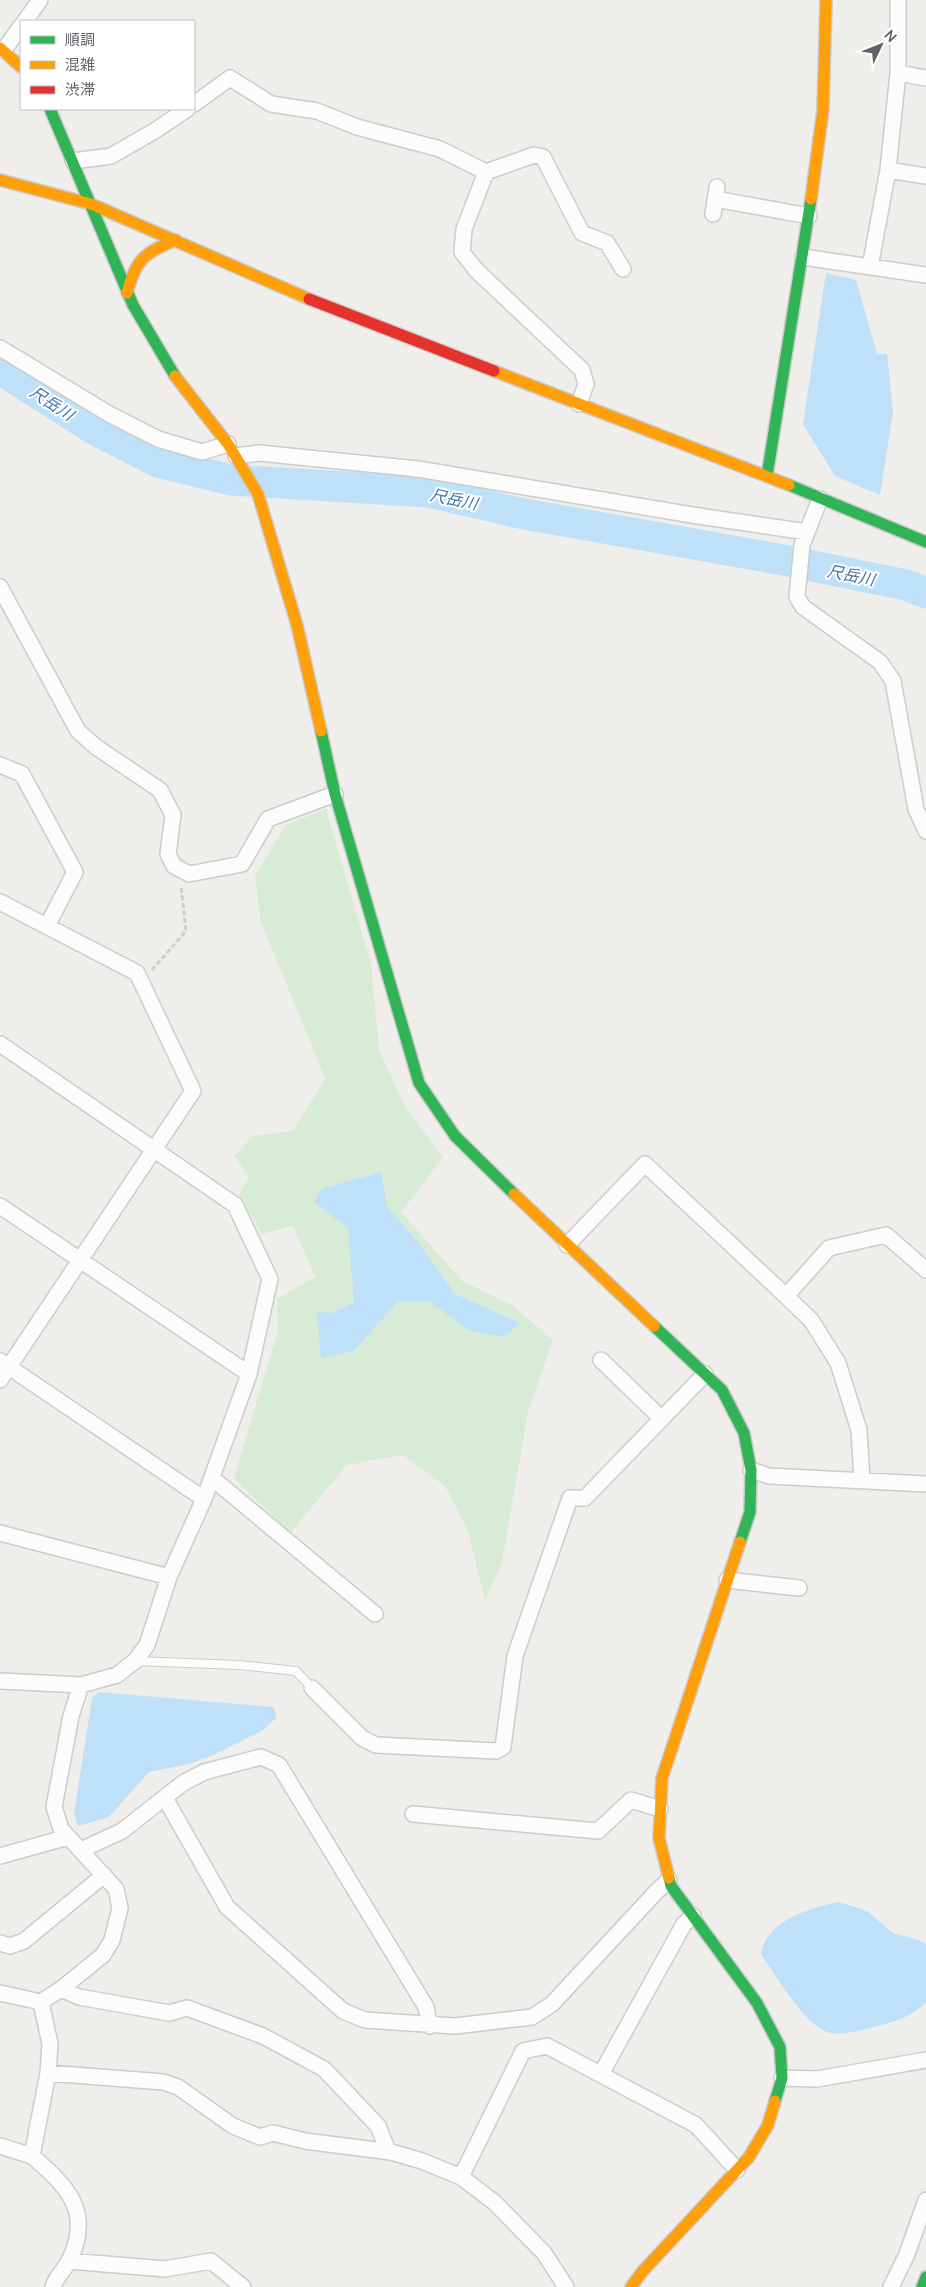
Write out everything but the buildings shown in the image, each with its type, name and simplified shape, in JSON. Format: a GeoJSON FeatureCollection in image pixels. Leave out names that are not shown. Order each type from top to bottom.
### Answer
{"type":"FeatureCollection","features":[{"type":"Feature","properties":{"kind":"main road"},"geometry":{"type":"LineString","coordinates":[[767,476],[803,257],[824,110],[826,0]]}},
{"type":"Feature","properties":{"kind":"main road"},"geometry":{"type":"LineString","coordinates":[[2,49],[20,66]]}},
{"type":"Feature","properties":{"kind":"main road"},"geometry":{"type":"LineString","coordinates":[[50,110],[127,292],[173,373],[234,453],[258,494],[297,625],[335,794],[420,1083],[455,1136],[567,1245],[722,1390],[744,1433],[751,1470],[750,1512],[662,1778],[658,1838],[671,1886],[757,2003],[780,2047],[782,2078],[768,2125],[749,2158],[642,2272],[631,2287]]}},
{"type":"Feature","properties":{"kind":"main road"},"geometry":{"type":"LineString","coordinates":[[0,180],[91,204],[309,299],[767,476],[926,542]]}},
{"type":"Feature","properties":{"kind":"main road"},"geometry":{"type":"LineString","coordinates":[[127,292],[133,269],[146,252],[176,240]]}},
{"type":"Feature","properties":{"kind":"main road"},"geometry":{"type":"LineString","coordinates":[[922,2287],[926,2277]]}},
{"type":"Feature","properties":{"kind":"street"},"geometry":{"type":"LineString","coordinates":[[26,20],[40,0]]}},
{"type":"Feature","properties":{"kind":"street"},"geometry":{"type":"LineString","coordinates":[[870,267],[888,170],[898,73],[898,0]]}},
{"type":"Feature","properties":{"kind":"street"},"geometry":{"type":"LineString","coordinates":[[2,49],[20,27]]}},
{"type":"Feature","properties":{"kind":"street"},"geometry":{"type":"LineString","coordinates":[[898,73],[926,78]]}},
{"type":"Feature","properties":{"kind":"street"},"geometry":{"type":"LineString","coordinates":[[195,103],[230,78],[271,104],[317,112],[357,128],[440,149],[486,172],[534,156],[543,157],[582,233],[607,243],[624,269]]}},
{"type":"Feature","properties":{"kind":"street"},"geometry":{"type":"LineString","coordinates":[[73,161],[111,156],[156,130],[186,110]]}},
{"type":"Feature","properties":{"kind":"street"},"geometry":{"type":"LineString","coordinates":[[888,170],[926,176]]}},
{"type":"Feature","properties":{"kind":"street"},"geometry":{"type":"LineString","coordinates":[[486,172],[464,229],[462,252],[476,270],[582,370],[586,384],[579,404]]}},
{"type":"Feature","properties":{"kind":"street"},"geometry":{"type":"LineString","coordinates":[[715,200],[809,216]]}},
{"type":"Feature","properties":{"kind":"street"},"geometry":{"type":"LineString","coordinates":[[803,257],[926,275]]}},
{"type":"Feature","properties":{"kind":"street"},"geometry":{"type":"LineString","coordinates":[[0,348],[109,414],[158,439],[202,452],[259,453],[418,469],[692,515],[807,532]]}},
{"type":"Feature","properties":{"kind":"street"},"geometry":{"type":"LineString","coordinates":[[820,499],[802,545],[797,597],[803,607],[880,662],[893,680],[916,809],[926,831]]}},
{"type":"Feature","properties":{"kind":"street"},"geometry":{"type":"LineString","coordinates":[[0,587],[78,731],[96,748],[160,790],[173,815],[168,854],[174,866],[189,874],[242,864],[268,819],[335,794]]}},
{"type":"Feature","properties":{"kind":"street"},"geometry":{"type":"LineString","coordinates":[[0,764],[22,774],[75,872],[47,926]]}},
{"type":"Feature","properties":{"kind":"street"},"geometry":{"type":"LineString","coordinates":[[0,902],[137,973],[194,1091],[79,1260],[5,1364],[0,1380]]}},
{"type":"Feature","properties":{"kind":"street"},"geometry":{"type":"LineString","coordinates":[[0,1044],[235,1205],[270,1279],[249,1374],[204,1499],[169,1577],[147,1645],[135,1661],[117,1675],[81,1685],[0,1681]]}},
{"type":"Feature","properties":{"kind":"street"},"geometry":{"type":"LineString","coordinates":[[567,1245],[645,1164],[810,1320],[838,1363],[859,1430],[862,1481]]}},
{"type":"Feature","properties":{"kind":"street"},"geometry":{"type":"LineString","coordinates":[[0,1206],[249,1374]]}},
{"type":"Feature","properties":{"kind":"street"},"geometry":{"type":"LineString","coordinates":[[786,1296],[829,1248],[886,1235],[926,1270]]}},
{"type":"Feature","properties":{"kind":"street"},"geometry":{"type":"LineString","coordinates":[[601,1360],[662,1419]]}},
{"type":"Feature","properties":{"kind":"street"},"geometry":{"type":"LineString","coordinates":[[5,1364],[204,1499]]}},
{"type":"Feature","properties":{"kind":"street"},"geometry":{"type":"LineString","coordinates":[[312,1688],[362,1738],[376,1746],[496,1751],[503,1747],[516,1656],[570,1498],[585,1498],[705,1374]]}},
{"type":"Feature","properties":{"kind":"street"},"geometry":{"type":"LineString","coordinates":[[751,1470],[769,1476],[926,1484]]}},
{"type":"Feature","properties":{"kind":"street"},"geometry":{"type":"LineString","coordinates":[[212,1478],[375,1614]]}},
{"type":"Feature","properties":{"kind":"street"},"geometry":{"type":"LineString","coordinates":[[0,1534],[169,1577]]}},
{"type":"Feature","properties":{"kind":"street"},"geometry":{"type":"LineString","coordinates":[[727,1580],[799,1588]]}},
{"type":"Feature","properties":{"kind":"street"},"geometry":{"type":"LineString","coordinates":[[0,1993],[42,2002],[61,1990],[103,1955],[112,1940],[120,1908],[116,1889],[61,1829],[54,1807],[71,1716],[81,1685]]}},
{"type":"Feature","properties":{"kind":"street"},"geometry":{"type":"LineString","coordinates":[[81,1850],[122,1831],[183,1783],[204,1772],[261,1757],[279,1765],[426,2007],[430,2026]]}},
{"type":"Feature","properties":{"kind":"street"},"geometry":{"type":"LineString","coordinates":[[164,1798],[227,1907],[343,2011],[365,2020],[430,2026],[455,2026],[532,2017],[552,2004],[656,1891],[669,1880]]}},
{"type":"Feature","properties":{"kind":"street"},"geometry":{"type":"LineString","coordinates":[[413,1814],[598,1831],[631,1800],[660,1809]]}},
{"type":"Feature","properties":{"kind":"street"},"geometry":{"type":"LineString","coordinates":[[0,1856],[68,1836]]}},
{"type":"Feature","properties":{"kind":"street"},"geometry":{"type":"LineString","coordinates":[[0,1943],[10,1946],[24,1941],[104,1875]]}},
{"type":"Feature","properties":{"kind":"street"},"geometry":{"type":"LineString","coordinates":[[601,2074],[684,1924],[693,1916]]}},
{"type":"Feature","properties":{"kind":"street"},"geometry":{"type":"LineString","coordinates":[[61,1990],[79,1997],[169,2013],[187,2008],[263,2036],[324,2068],[378,2126],[385,2139],[388,2151]]}},
{"type":"Feature","properties":{"kind":"street"},"geometry":{"type":"LineString","coordinates":[[32,2156],[48,2074],[50,2044],[42,2002]]}},
{"type":"Feature","properties":{"kind":"street"},"geometry":{"type":"LineString","coordinates":[[461,2177],[523,2051],[547,2046],[696,2125],[737,2170]]}},
{"type":"Feature","properties":{"kind":"street"},"geometry":{"type":"LineString","coordinates":[[782,2078],[817,2079],[926,2060]]}},
{"type":"Feature","properties":{"kind":"street"},"geometry":{"type":"LineString","coordinates":[[48,2074],[163,2082],[178,2087],[233,2126],[260,2137],[273,2133],[305,2140],[388,2151],[422,2161],[461,2177],[494,2202],[544,2252],[566,2287]]}},
{"type":"Feature","properties":{"kind":"street"},"geometry":{"type":"LineString","coordinates":[[0,2146],[32,2156],[52,2173],[69,2192],[80,2216],[75,2244],[69,2262],[53,2287]]}},
{"type":"Feature","properties":{"kind":"street"},"geometry":{"type":"LineString","coordinates":[[891,2287],[907,2254],[926,2200]]}},
{"type":"Feature","properties":{"kind":"street"},"geometry":{"type":"LineString","coordinates":[[69,2262],[165,2269],[211,2261],[243,2287]]}},
{"type":"Feature","properties":{"kind":"lane"},"geometry":{"type":"LineString","coordinates":[[135,1661],[238,1665],[296,1671],[312,1688]]}},
{"type":"Feature","properties":{"kind":"path"},"geometry":{"type":"LineString","coordinates":[[141,981],[186,931],[178,868]]}},
{"type":"Feature","properties":{"kind":"green space"},"geometry":{"type":"Polygon","coordinates":[[[326,809],[371,964],[379,1050],[406,1109],[443,1157],[401,1212],[462,1281],[512,1305],[553,1340],[528,1412],[502,1562],[485,1601],[468,1530],[445,1486],[403,1455],[347,1465],[290,1533],[234,1478],[278,1331],[277,1299],[315,1277],[293,1226],[262,1234],[239,1195],[249,1177],[234,1156],[253,1136],[293,1131],[325,1079],[260,919],[255,875],[286,825],[326,809]]]}},
{"type":"Feature","properties":{"kind":"water"},"geometry":{"type":"Polygon","coordinates":[[[826,273],[856,280],[877,354],[887,354],[893,412],[880,495],[835,476],[803,424],[826,273]]]}},
{"type":"Feature","properties":{"kind":"water"},"geometry":{"type":"Polygon","coordinates":[[[381,1172],[387,1207],[417,1241],[455,1294],[520,1323],[504,1337],[470,1331],[430,1302],[399,1301],[353,1351],[321,1358],[317,1312],[332,1313],[354,1303],[348,1228],[314,1202],[321,1189],[381,1172]]]}},
{"type":"Feature","properties":{"kind":"water"},"geometry":{"type":"Polygon","coordinates":[[[98,1692],[273,1707],[276,1718],[263,1730],[213,1755],[189,1764],[149,1772],[109,1817],[78,1826],[74,1813],[92,1699],[98,1692]]]}},
{"type":"Feature","properties":{"kind":"water"},"geometry":{"type":"Polygon","coordinates":[[[839,1902],[867,1911],[893,1933],[919,1940],[926,1944],[926,2003],[914,2012],[895,2021],[859,2031],[842,2033],[832,2033],[823,2030],[803,2012],[783,1987],[761,1954],[771,1933],[780,1925],[802,1912],[839,1902]]]}},
{"type":"Feature","properties":{"kind":"waterway","name":"尺岳川"},"geometry":{"type":"LineString","coordinates":[[0,369],[95,430],[158,462],[231,480],[429,492],[519,513],[783,560],[906,585],[926,593]]}},
{"type":"Feature","properties":{"kind":"traffic: fast"},"geometry":{"type":"LineString","coordinates":[[50,110],[133,305],[175,376]]}},
{"type":"Feature","properties":{"kind":"traffic: fast"},"geometry":{"type":"LineString","coordinates":[[767,476],[811,199]]}},
{"type":"Feature","properties":{"kind":"traffic: fast"},"geometry":{"type":"LineString","coordinates":[[789,485],[926,542]]}},
{"type":"Feature","properties":{"kind":"traffic: fast"},"geometry":{"type":"LineString","coordinates":[[321,731],[335,794],[419,1083],[455,1136],[514,1194]]}},
{"type":"Feature","properties":{"kind":"traffic: fast"},"geometry":{"type":"LineString","coordinates":[[654,1326],[722,1390],[744,1433],[751,1470],[750,1512],[740,1542]]}},
{"type":"Feature","properties":{"kind":"traffic: fast"},"geometry":{"type":"LineString","coordinates":[[669,1878],[671,1886],[757,2003],[780,2047],[782,2078],[775,2101]]}},
{"type":"Feature","properties":{"kind":"traffic: fast"},"geometry":{"type":"LineString","coordinates":[[922,2287],[926,2277]]}},
{"type":"Feature","properties":{"kind":"traffic: slow"},"geometry":{"type":"LineString","coordinates":[[811,199],[823,110],[826,0]]}},
{"type":"Feature","properties":{"kind":"traffic: slow"},"geometry":{"type":"LineString","coordinates":[[0,48],[20,66]]}},
{"type":"Feature","properties":{"kind":"traffic: slow"},"geometry":{"type":"LineString","coordinates":[[0,180],[91,204],[309,299]]}},
{"type":"Feature","properties":{"kind":"traffic: slow"},"geometry":{"type":"LineString","coordinates":[[127,293],[134,272],[143,259],[156,249],[176,240]]}},
{"type":"Feature","properties":{"kind":"traffic: slow"},"geometry":{"type":"LineString","coordinates":[[494,371],[789,485]]}},
{"type":"Feature","properties":{"kind":"traffic: slow"},"geometry":{"type":"LineString","coordinates":[[175,376],[228,444],[258,494],[297,625],[321,731]]}},
{"type":"Feature","properties":{"kind":"traffic: slow"},"geometry":{"type":"LineString","coordinates":[[514,1194],[654,1326]]}},
{"type":"Feature","properties":{"kind":"traffic: slow"},"geometry":{"type":"LineString","coordinates":[[669,1878],[659,1838],[662,1778],[740,1542]]}},
{"type":"Feature","properties":{"kind":"traffic: slow"},"geometry":{"type":"LineString","coordinates":[[631,2287],[642,2272],[749,2157],[768,2125],[775,2101]]}},
{"type":"Feature","properties":{"kind":"traffic: jam"},"geometry":{"type":"LineString","coordinates":[[309,299],[494,371]]}}]}
